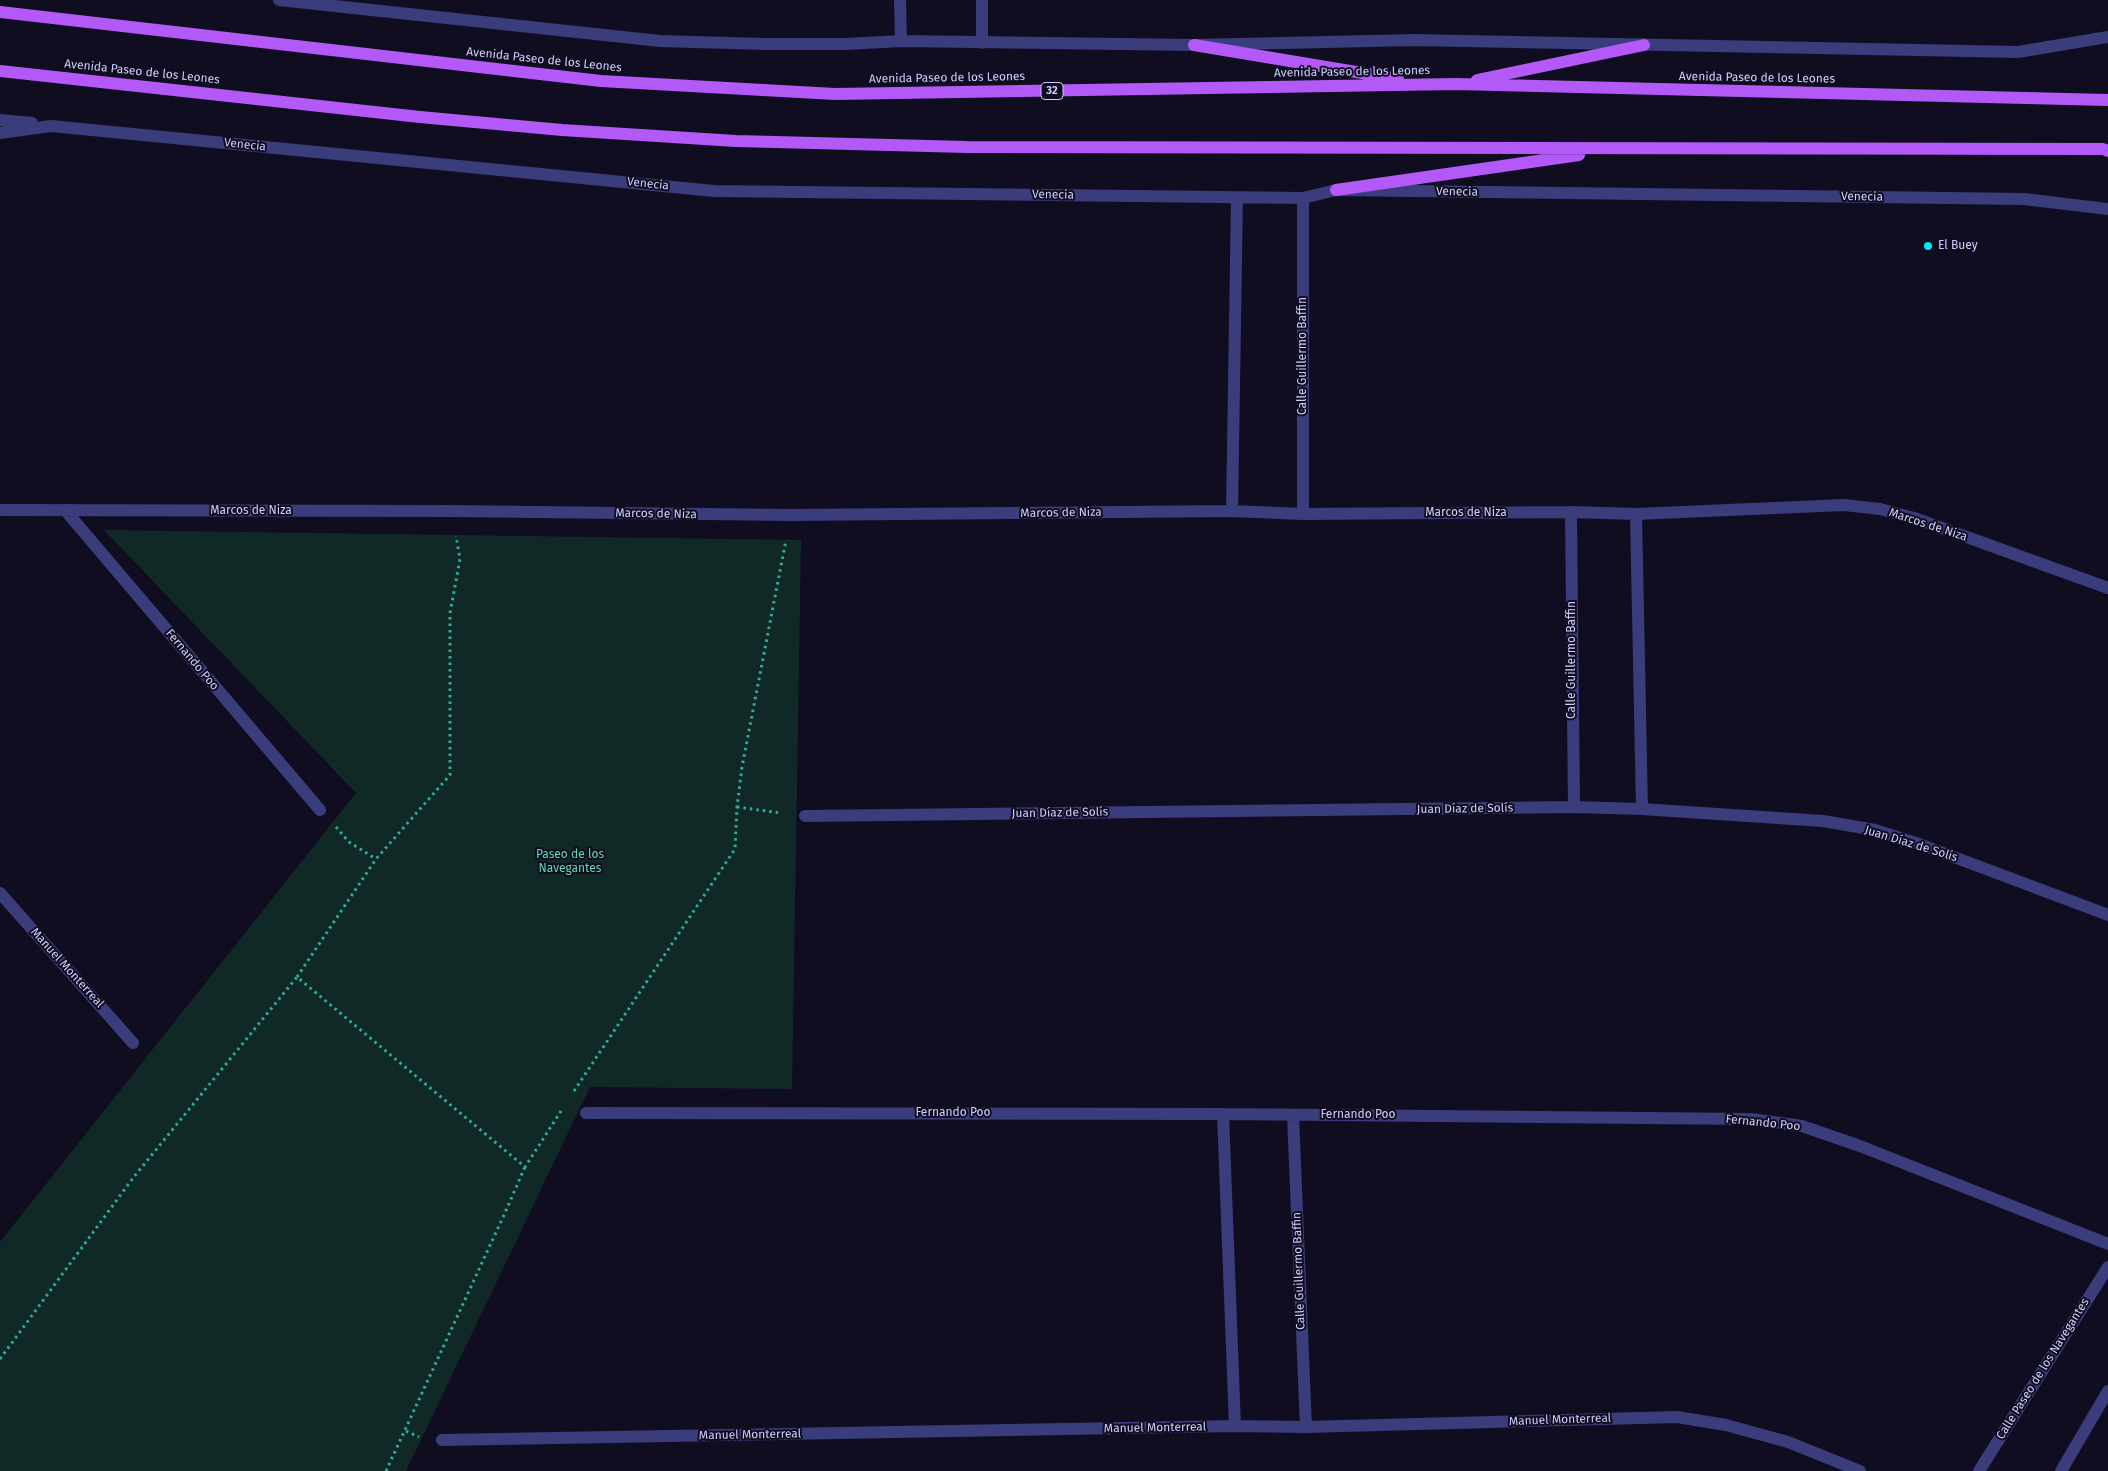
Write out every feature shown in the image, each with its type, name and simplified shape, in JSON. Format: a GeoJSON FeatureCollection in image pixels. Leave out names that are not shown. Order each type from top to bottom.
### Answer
{"type":"FeatureCollection","features":[{"type":"Feature","properties":{"kind":"main road","name":"Avenida Paseo de los Leones"},"geometry":{"type":"LineString","coordinates":[[0,12],[601,81],[835,94],[1456,84],[2108,100]]}},
{"type":"Feature","properties":{"kind":"main road"},"geometry":{"type":"LineString","coordinates":[[1194,45],[1430,85]]}},
{"type":"Feature","properties":{"kind":"main road"},"geometry":{"type":"LineString","coordinates":[[1456,84],[1644,45]]}},
{"type":"Feature","properties":{"kind":"main road","name":"Avenida Paseo de los Leones"},"geometry":{"type":"LineString","coordinates":[[0,71],[420,117],[562,130],[736,141],[967,147],[2106,150]]}},
{"type":"Feature","properties":{"kind":"main road"},"geometry":{"type":"LineString","coordinates":[[1336,190],[1621,148]]}},
{"type":"Feature","properties":{"kind":"street"},"geometry":{"type":"LineString","coordinates":[[279,0],[660,40],[765,44],[846,44],[901,41],[1194,45],[1414,40],[2018,52],[2108,37]]}},
{"type":"Feature","properties":{"kind":"street"},"geometry":{"type":"LineString","coordinates":[[900,0],[901,41]]}},
{"type":"Feature","properties":{"kind":"street"},"geometry":{"type":"LineString","coordinates":[[982,0],[982,43]]}},
{"type":"Feature","properties":{"kind":"street"},"geometry":{"type":"LineString","coordinates":[[0,120],[51,126]]}},
{"type":"Feature","properties":{"kind":"street","name":"Venecia"},"geometry":{"type":"LineString","coordinates":[[0,133],[51,126],[714,191],[1303,198],[1336,190],[2024,199],[2108,209]]}},
{"type":"Feature","properties":{"kind":"street"},"geometry":{"type":"LineString","coordinates":[[1232,511],[1237,197]]}},
{"type":"Feature","properties":{"kind":"street","name":"Calle Guillermo Baffin"},"geometry":{"type":"LineString","coordinates":[[1303,198],[1303,514]]}},
{"type":"Feature","properties":{"kind":"street","name":"Marcos de Niza"},"geometry":{"type":"LineString","coordinates":[[0,510],[450,511],[791,515],[1232,511],[1303,514],[1571,512],[1636,514],[1844,505],[1880,509],[1914,518],[2108,588]]}},
{"type":"Feature","properties":{"kind":"street","name":"Fernando Poo"},"geometry":{"type":"LineString","coordinates":[[65,510],[320,810]]}},
{"type":"Feature","properties":{"kind":"street","name":"Calle Guillermo Baffin"},"geometry":{"type":"LineString","coordinates":[[1571,512],[1574,807]]}},
{"type":"Feature","properties":{"kind":"street"},"geometry":{"type":"LineString","coordinates":[[1636,514],[1642,809]]}},
{"type":"Feature","properties":{"kind":"street","name":"Juan Díaz de Solís"},"geometry":{"type":"LineString","coordinates":[[805,816],[1574,807],[1642,809],[1823,821],[1875,830],[1922,845],[2108,915]]}},
{"type":"Feature","properties":{"kind":"street","name":"Manuel Monterreal"},"geometry":{"type":"LineString","coordinates":[[0,893],[133,1043]]}},
{"type":"Feature","properties":{"kind":"street","name":"Fernando Poo"},"geometry":{"type":"LineString","coordinates":[[586,1113],[1292,1114],[1751,1119],[1802,1126],[1860,1146],[2108,1244]]}},
{"type":"Feature","properties":{"kind":"street"},"geometry":{"type":"LineString","coordinates":[[1223,1114],[1235,1426]]}},
{"type":"Feature","properties":{"kind":"street","name":"Calle Guillermo Baffin"},"geometry":{"type":"LineString","coordinates":[[1292,1114],[1306,1427]]}},
{"type":"Feature","properties":{"kind":"street","name":"Calle Paseo de los Navegantes"},"geometry":{"type":"LineString","coordinates":[[1979,1471],[2108,1268]]}},
{"type":"Feature","properties":{"kind":"street"},"geometry":{"type":"LineString","coordinates":[[2060,1471],[2108,1391]]}},
{"type":"Feature","properties":{"kind":"street","name":"Manuel Monterreal"},"geometry":{"type":"LineString","coordinates":[[442,1440],[1235,1426],[1306,1427],[1677,1417],[1726,1425],[1788,1442],[1860,1471]]}},
{"type":"Feature","properties":{"kind":"path"},"geometry":{"type":"LineString","coordinates":[[572,1094],[735,849],[737,807],[742,767],[791,515]]}},
{"type":"Feature","properties":{"kind":"path"},"geometry":{"type":"LineString","coordinates":[[0,1359],[133,1178],[297,977],[376,859],[450,775],[450,613],[460,559]]}},
{"type":"Feature","properties":{"kind":"path"},"geometry":{"type":"LineString","coordinates":[[737,807],[805,816]]}},
{"type":"Feature","properties":{"kind":"path"},"geometry":{"type":"LineString","coordinates":[[320,810],[349,842],[376,859]]}},
{"type":"Feature","properties":{"kind":"path"},"geometry":{"type":"LineString","coordinates":[[297,977],[525,1167]]}},
{"type":"Feature","properties":{"kind":"path"},"geometry":{"type":"LineString","coordinates":[[386,1471],[525,1167],[566,1103]]}},
{"type":"Feature","properties":{"kind":"green space","name":"Paseo de los Navegantes"},"geometry":{"type":"Polygon","coordinates":[[[104,530],[801,540],[792,1089],[590,1087],[406,1471],[0,1471],[0,1242],[356,793],[104,530]]]}},
{"type":"Feature","properties":{"kind":"place","name":"El Buey"},"geometry":{"type":"Point","coordinates":[1928,246]}}]}
